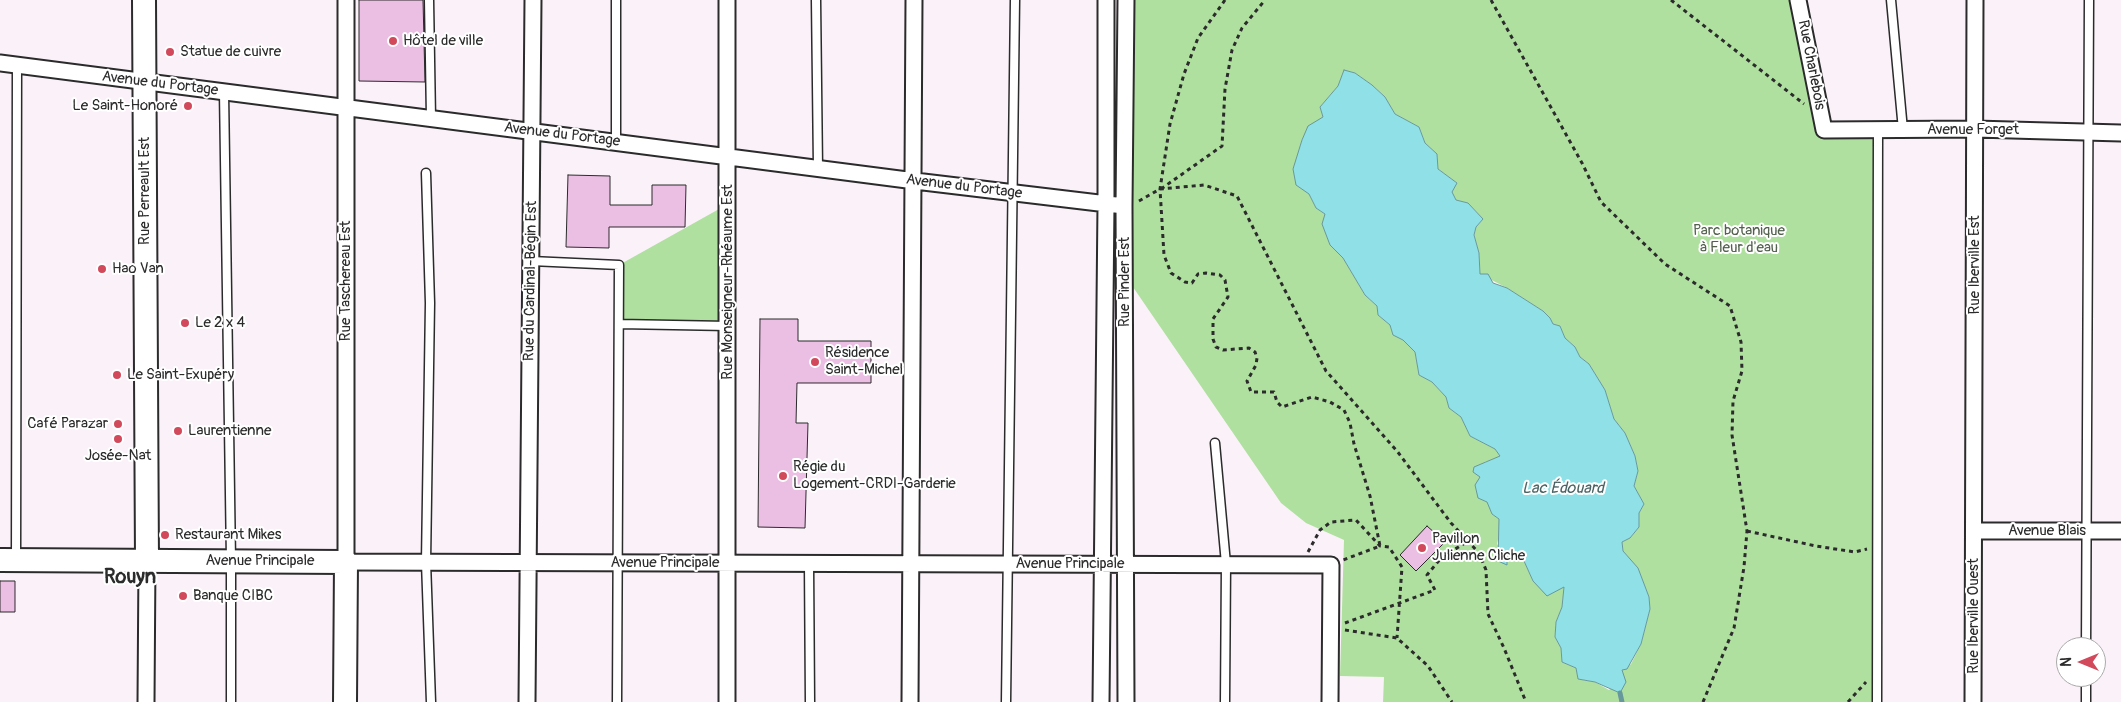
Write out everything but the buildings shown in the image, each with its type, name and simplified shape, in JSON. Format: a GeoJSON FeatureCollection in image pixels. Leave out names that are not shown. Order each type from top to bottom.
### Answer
{"type":"FeatureCollection","features":[{"type":"Feature","properties":{"kind":"street","name":"Rue Perreault Est"},"geometry":{"type":"LineString","coordinates":[[144,0],[147,561]]}},
{"type":"Feature","properties":{"kind":"street","name":"Rue Taschereau Est"},"geometry":{"type":"LineString","coordinates":[[346,0],[346,562]]}},
{"type":"Feature","properties":{"kind":"street","name":"Rue du Cardinal-Bégin Est"},"geometry":{"type":"LineString","coordinates":[[527,702],[533,0]]}},
{"type":"Feature","properties":{"kind":"street","name":"Rue Monseigneur-Rhéaume Est"},"geometry":{"type":"LineString","coordinates":[[727,0],[729,563],[727,702]]}},
{"type":"Feature","properties":{"kind":"street"},"geometry":{"type":"LineString","coordinates":[[910,702],[914,0]]}},
{"type":"Feature","properties":{"kind":"street","name":"Rue Pinder Est"},"geometry":{"type":"LineString","coordinates":[[1101,702],[1106,0]]}},
{"type":"Feature","properties":{"kind":"street","name":"Rue Pinder Est"},"geometry":{"type":"LineString","coordinates":[[1126,0],[1124,206],[1127,564],[1126,702]]}},
{"type":"Feature","properties":{"kind":"street","name":"Rue Charlebois"},"geometry":{"type":"LineString","coordinates":[[1798,0],[1824,130]]}},
{"type":"Feature","properties":{"kind":"street","name":"Rue Iberville Est"},"geometry":{"type":"LineString","coordinates":[[1974,531],[1976,0]]}},
{"type":"Feature","properties":{"kind":"street","name":"Avenue du Portage"},"geometry":{"type":"LineString","coordinates":[[0,63],[914,181],[1124,206]]}},
{"type":"Feature","properties":{"kind":"street","name":"Avenue Forget"},"geometry":{"type":"LineString","coordinates":[[1824,130],[1975,129],[2121,133]]}},
{"type":"Feature","properties":{"kind":"street","name":"Avenue Blais"},"geometry":{"type":"LineString","coordinates":[[1974,531],[2121,531]]}},
{"type":"Feature","properties":{"kind":"street","name":"Rue Iberville Ouest"},"geometry":{"type":"LineString","coordinates":[[1973,702],[1974,531]]}},
{"type":"Feature","properties":{"kind":"street","name":"Avenue Principale"},"geometry":{"type":"LineString","coordinates":[[8,560],[1331,565]]}},
{"type":"Feature","properties":{"kind":"street"},"geometry":{"type":"LineString","coordinates":[[146,702],[147,561]]}},
{"type":"Feature","properties":{"kind":"street"},"geometry":{"type":"LineString","coordinates":[[345,702],[346,562]]}},
{"type":"Feature","properties":{"kind":"street"},"geometry":{"type":"LineString","coordinates":[[1330,702],[1331,565]]}},
{"type":"Feature","properties":{"kind":"lane"},"geometry":{"type":"LineString","coordinates":[[429,0],[430,118]]}},
{"type":"Feature","properties":{"kind":"lane"},"geometry":{"type":"LineString","coordinates":[[616,0],[616,142]]}},
{"type":"Feature","properties":{"kind":"lane"},"geometry":{"type":"LineString","coordinates":[[816,0],[818,168]]}},
{"type":"Feature","properties":{"kind":"lane"},"geometry":{"type":"LineString","coordinates":[[1006,702],[1006,564],[1014,192],[1015,0]]}},
{"type":"Feature","properties":{"kind":"lane"},"geometry":{"type":"LineString","coordinates":[[1891,0],[1903,130]]}},
{"type":"Feature","properties":{"kind":"lane"},"geometry":{"type":"LineString","coordinates":[[2086,637],[2089,0]]}},
{"type":"Feature","properties":{"kind":"lane"},"geometry":{"type":"LineString","coordinates":[[8,560],[17,65]]}},
{"type":"Feature","properties":{"kind":"lane"},"geometry":{"type":"LineString","coordinates":[[224,92],[231,561],[231,702]]}},
{"type":"Feature","properties":{"kind":"lane"},"geometry":{"type":"LineString","coordinates":[[1877,702],[1878,130]]}},
{"type":"Feature","properties":{"kind":"lane"},"geometry":{"type":"LineString","coordinates":[[426,173],[430,303],[426,562],[431,702]]}},
{"type":"Feature","properties":{"kind":"lane"},"geometry":{"type":"LineString","coordinates":[[531,261],[619,264],[616,563],[617,702]]}},
{"type":"Feature","properties":{"kind":"lane"},"geometry":{"type":"LineString","coordinates":[[619,324],[728,326]]}},
{"type":"Feature","properties":{"kind":"lane"},"geometry":{"type":"LineString","coordinates":[[1215,443],[1226,564],[1225,702]]}},
{"type":"Feature","properties":{"kind":"lane"},"geometry":{"type":"LineString","coordinates":[[809,564],[810,702]]}},
{"type":"Feature","properties":{"kind":"lane"},"geometry":{"type":"LineString","coordinates":[[2086,687],[2086,702]]}},
{"type":"Feature","properties":{"kind":"path"},"geometry":{"type":"LineString","coordinates":[[1225,0],[1198,38],[1184,74],[1170,124],[1160,190],[1164,255],[1171,272],[1185,282],[1192,283],[1198,274],[1206,272],[1220,275],[1224,280],[1228,296],[1213,319],[1213,339],[1216,347],[1223,350],[1249,348],[1255,352],[1257,358],[1256,365],[1247,381],[1251,392],[1274,392],[1277,402],[1282,408],[1312,397],[1330,402],[1344,410],[1350,423],[1354,444],[1370,496],[1380,546]]}},
{"type":"Feature","properties":{"kind":"path"},"geometry":{"type":"LineString","coordinates":[[1124,206],[1146,199],[1222,146],[1225,89],[1232,50],[1242,28],[1265,0]]}},
{"type":"Feature","properties":{"kind":"path"},"geometry":{"type":"LineString","coordinates":[[1491,0],[1582,163],[1601,202],[1665,264],[1730,306],[1741,342],[1742,371],[1733,401],[1732,435],[1747,531],[1734,628],[1703,702]]}},
{"type":"Feature","properties":{"kind":"path"},"geometry":{"type":"LineString","coordinates":[[1671,0],[1806,106]]}},
{"type":"Feature","properties":{"kind":"path"},"geometry":{"type":"LineString","coordinates":[[1160,190],[1204,185],[1237,196],[1326,371],[1397,451],[1451,523],[1479,553],[1486,570],[1488,614],[1526,702]]}},
{"type":"Feature","properties":{"kind":"path"},"geometry":{"type":"LineString","coordinates":[[1300,565],[1320,530],[1331,522],[1356,520],[1380,546]]}},
{"type":"Feature","properties":{"kind":"path"},"geometry":{"type":"LineString","coordinates":[[1747,531],[1816,546],[1855,552],[1877,547]]}},
{"type":"Feature","properties":{"kind":"path"},"geometry":{"type":"LineString","coordinates":[[1330,628],[1435,590],[1427,575],[1441,558],[1468,541]]}},
{"type":"Feature","properties":{"kind":"path"},"geometry":{"type":"LineString","coordinates":[[1331,565],[1380,546],[1389,546],[1402,567],[1397,638]]}},
{"type":"Feature","properties":{"kind":"path"},"geometry":{"type":"LineString","coordinates":[[1330,628],[1397,638],[1428,666],[1452,702]]}},
{"type":"Feature","properties":{"kind":"path"},"geometry":{"type":"LineString","coordinates":[[1848,702],[1877,671]]}},
{"type":"Feature","properties":{"kind":"green space","name":"Parc botanique à Fleur d'eau"},"geometry":{"type":"Polygon","coordinates":[[[1126,0],[1798,0],[1824,130],[1878,130],[1877,702],[1383,702],[1384,677],[1340,676],[1344,540],[1306,523],[1281,503],[1124,274],[1126,0]],[[1344,71],[1338,86],[1320,107],[1323,117],[1302,140],[1299,152],[1309,194],[1316,208],[1325,214],[1330,245],[1343,258],[1365,295],[1377,306],[1378,315],[1390,325],[1393,334],[1403,340],[1415,352],[1419,375],[1432,382],[1446,397],[1449,408],[1461,417],[1470,436],[1495,449],[1501,457],[1485,462],[1480,477],[1492,514],[1499,519],[1500,530],[1497,544],[1507,557],[1514,551],[1524,561],[1533,581],[1564,587],[1562,607],[1556,622],[1555,637],[1561,648],[1562,662],[1576,668],[1578,679],[1595,682],[1609,690],[1623,677],[1622,670],[1631,664],[1641,644],[1650,609],[1649,597],[1638,569],[1623,551],[1622,542],[1630,538],[1639,527],[1639,513],[1644,504],[1634,486],[1638,471],[1635,456],[1625,433],[1614,419],[1605,390],[1589,364],[1580,357],[1575,347],[1565,338],[1560,326],[1553,324],[1543,311],[1507,288],[1480,274],[1479,253],[1474,235],[1476,227],[1483,219],[1468,203],[1456,200],[1451,192],[1457,183],[1438,169],[1437,154],[1425,143],[1419,127],[1395,114],[1385,97],[1355,73],[1344,71]]]}},
{"type":"Feature","properties":{"kind":"green space"},"geometry":{"type":"Polygon","coordinates":[[[728,204],[728,326],[619,324],[619,265],[728,204]]]}},
{"type":"Feature","properties":{"kind":"water","name":"Lac Édouard"},"geometry":{"type":"Polygon","coordinates":[[[1344,70],[1355,73],[1372,85],[1385,97],[1395,114],[1419,127],[1425,143],[1437,154],[1438,169],[1457,183],[1452,192],[1456,200],[1468,203],[1483,219],[1476,227],[1474,235],[1479,253],[1480,274],[1488,274],[1493,283],[1507,288],[1543,311],[1553,324],[1560,326],[1565,338],[1575,347],[1580,357],[1589,364],[1605,390],[1614,419],[1625,433],[1635,456],[1638,471],[1634,486],[1644,504],[1639,513],[1639,527],[1630,538],[1622,542],[1623,551],[1638,568],[1649,597],[1650,609],[1641,644],[1627,669],[1622,670],[1626,682],[1620,693],[1595,682],[1578,679],[1576,668],[1562,662],[1561,648],[1555,637],[1556,622],[1562,607],[1564,587],[1547,596],[1533,581],[1524,561],[1514,551],[1507,557],[1507,565],[1498,561],[1499,519],[1492,514],[1487,502],[1478,498],[1475,485],[1480,477],[1473,472],[1474,467],[1500,456],[1495,449],[1470,436],[1461,417],[1449,408],[1446,397],[1432,382],[1419,375],[1415,352],[1403,340],[1393,335],[1390,325],[1378,315],[1377,306],[1365,295],[1343,258],[1330,245],[1322,224],[1325,214],[1316,208],[1309,194],[1296,185],[1293,169],[1302,140],[1308,126],[1323,117],[1320,107],[1338,86],[1344,70]]]}},
{"type":"Feature","properties":{"kind":"waterway"},"geometry":{"type":"LineString","coordinates":[[1620,693],[1622,702]]}},
{"type":"Feature","properties":{"kind":"place","name":"Hôtel de ville"},"geometry":{"type":"Point","coordinates":[393,41]}},
{"type":"Feature","properties":{"kind":"place","name":"Statue de cuivre"},"geometry":{"type":"Point","coordinates":[170,52]}},
{"type":"Feature","properties":{"kind":"place","name":"Le Saint-Honoré"},"geometry":{"type":"Point","coordinates":[188,106]}},
{"type":"Feature","properties":{"kind":"place","name":"Hao Van"},"geometry":{"type":"Point","coordinates":[102,269]}},
{"type":"Feature","properties":{"kind":"place","name":"Le 2 x 4"},"geometry":{"type":"Point","coordinates":[185,323]}},
{"type":"Feature","properties":{"kind":"place","name":"Résidence Saint-Michel"},"geometry":{"type":"Point","coordinates":[815,362]}},
{"type":"Feature","properties":{"kind":"place","name":"Le Saint-Exupéry"},"geometry":{"type":"Point","coordinates":[117,375]}},
{"type":"Feature","properties":{"kind":"place","name":"Café Parazar"},"geometry":{"type":"Point","coordinates":[118,424]}},
{"type":"Feature","properties":{"kind":"place","name":"Laurentienne"},"geometry":{"type":"Point","coordinates":[178,431]}},
{"type":"Feature","properties":{"kind":"place","name":"Josée-Nat"},"geometry":{"type":"Point","coordinates":[118,439]}},
{"type":"Feature","properties":{"kind":"place","name":"Régie du Logement-CRDI-Garderie"},"geometry":{"type":"Point","coordinates":[783,476]}},
{"type":"Feature","properties":{"kind":"place","name":"Restaurant Mikes"},"geometry":{"type":"Point","coordinates":[165,535]}},
{"type":"Feature","properties":{"kind":"place","name":"Pavillon Julienne Cliche"},"geometry":{"type":"Point","coordinates":[1422,548]}},
{"type":"Feature","properties":{"kind":"place","name":"Banque CIBC"},"geometry":{"type":"Point","coordinates":[183,596]}},
{"type":"Feature","properties":{"kind":"district","name":"Rouyn"},"geometry":{"type":"Point","coordinates":[130,578]}}]}
